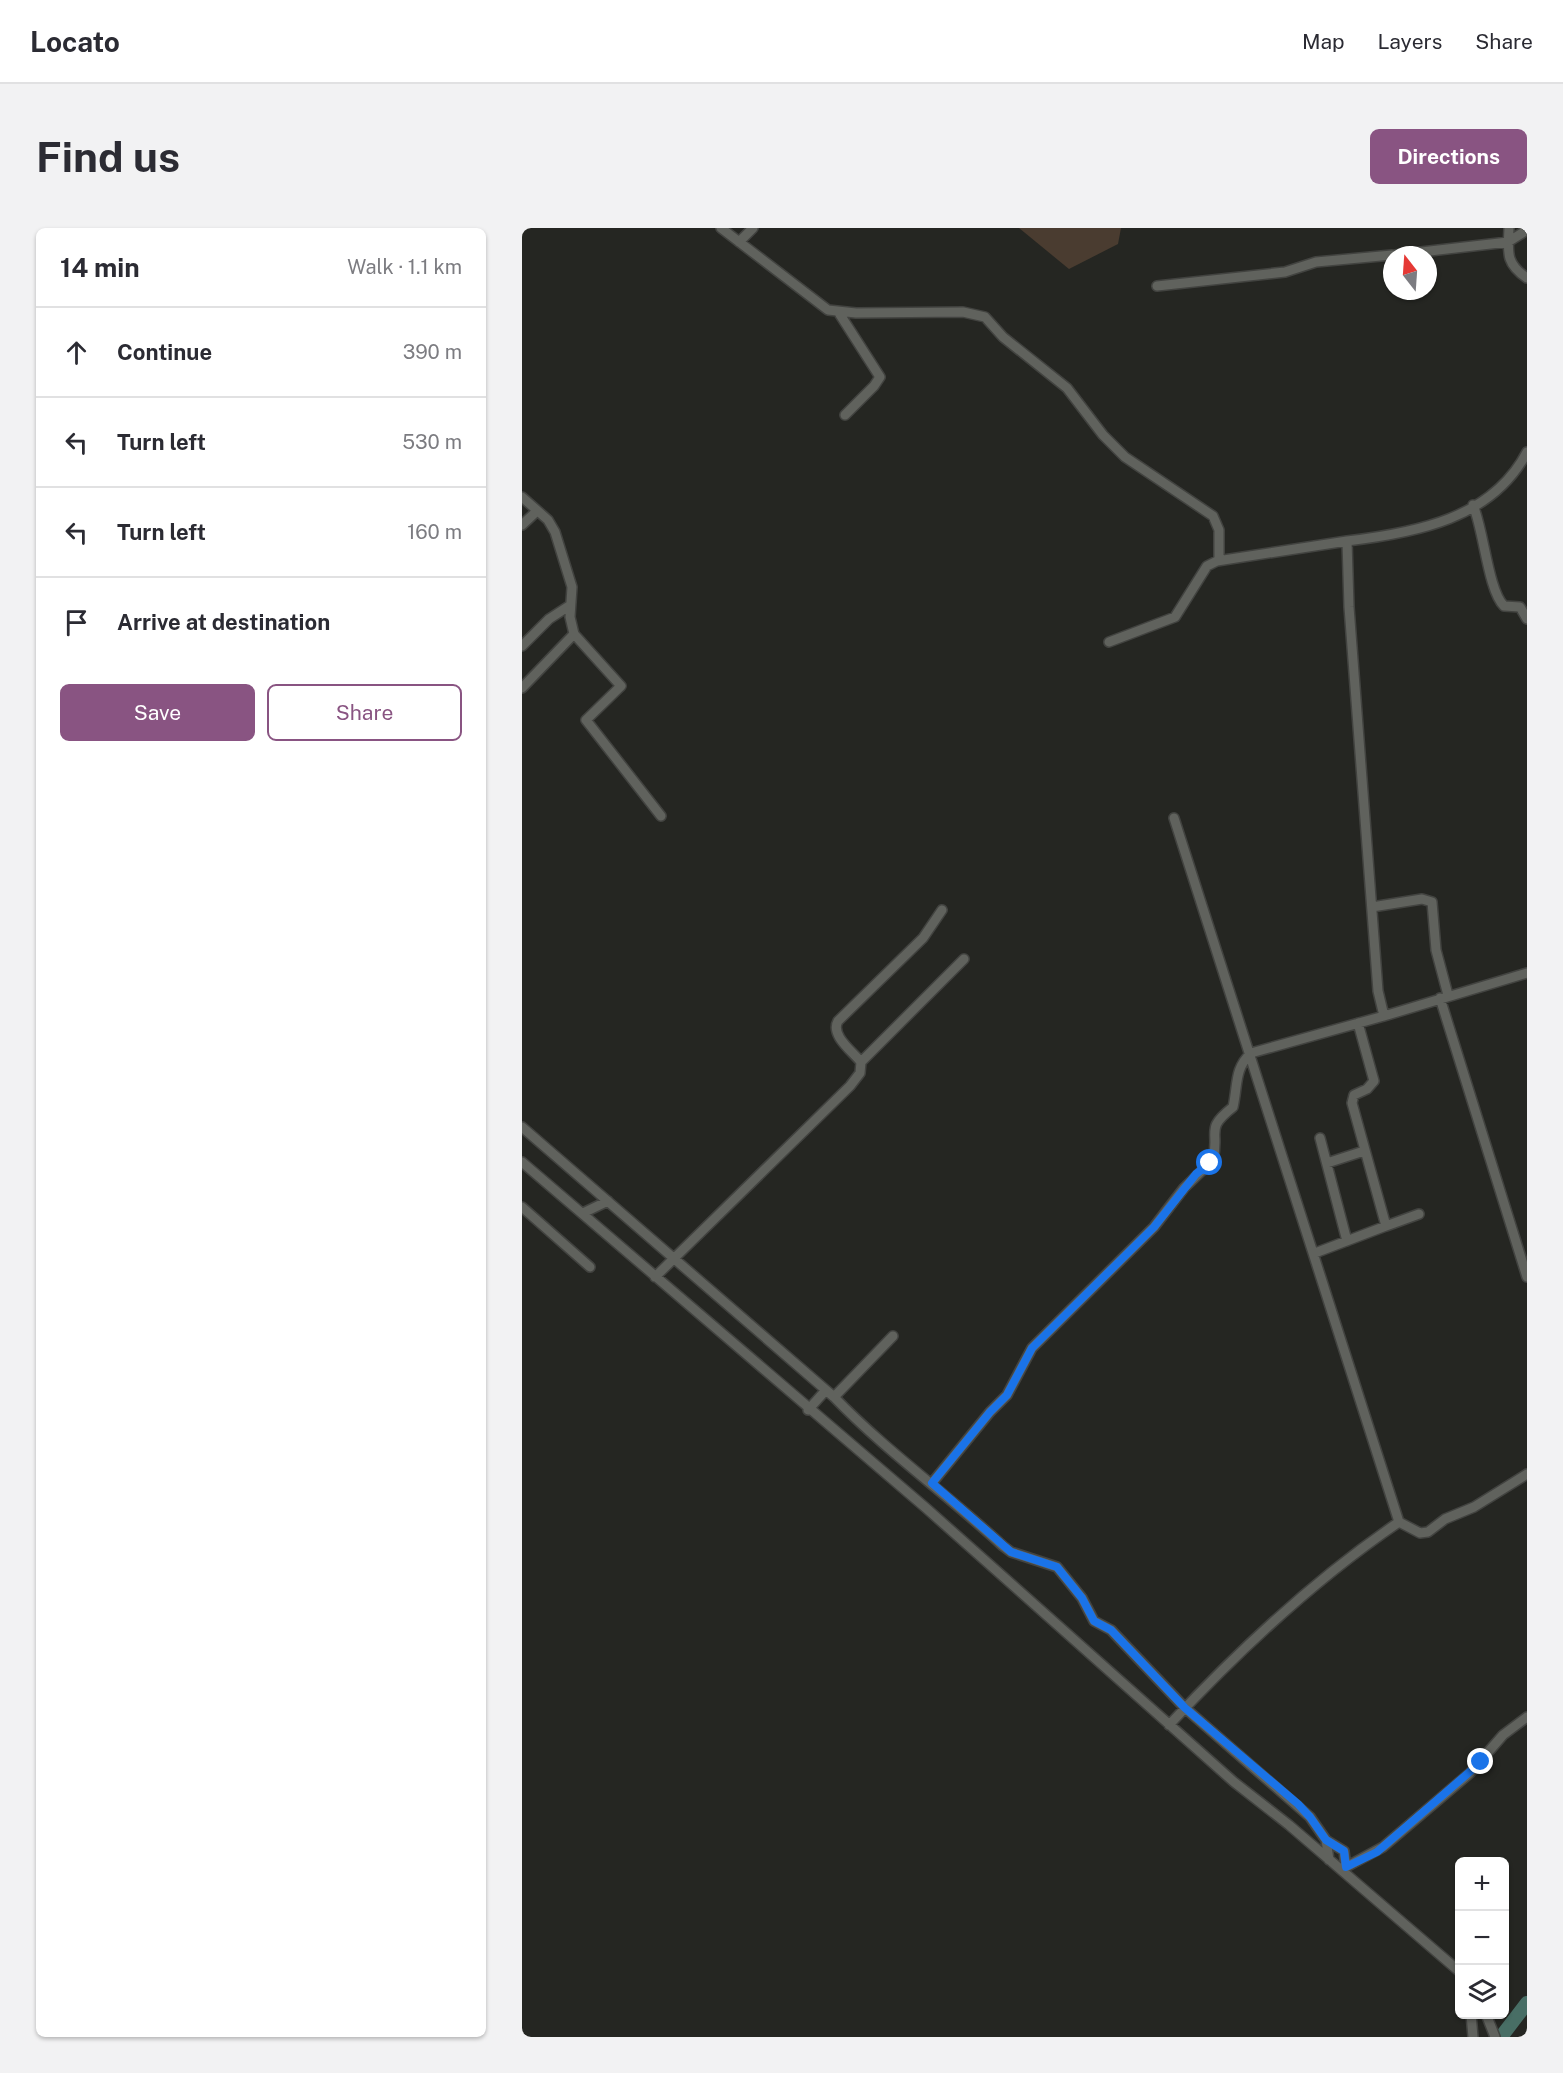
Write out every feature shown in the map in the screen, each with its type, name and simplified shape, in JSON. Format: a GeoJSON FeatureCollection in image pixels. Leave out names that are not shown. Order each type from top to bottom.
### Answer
{"type":"FeatureCollection","features":[{"type":"Feature","properties":{"kind":"street"},"geometry":{"type":"LineString","coordinates":[[721,228],[820,306],[839,313],[963,312],[985,317],[1011,344],[1067,388],[1103,435],[1125,457],[1213,516],[1219,530],[1219,560]]}},
{"type":"Feature","properties":{"kind":"street"},"geometry":{"type":"LineString","coordinates":[[739,242],[753,228]]}},
{"type":"Feature","properties":{"kind":"street"},"geometry":{"type":"LineString","coordinates":[[1509,228],[1511,265],[1527,278]]}},
{"type":"Feature","properties":{"kind":"street"},"geometry":{"type":"LineString","coordinates":[[1437,250],[1508,242],[1527,230]]}},
{"type":"Feature","properties":{"kind":"street"},"geometry":{"type":"LineString","coordinates":[[1157,286],[1284,272],[1316,262],[1383,256]]}},
{"type":"Feature","properties":{"kind":"street"},"geometry":{"type":"LineString","coordinates":[[839,313],[880,377],[845,416]]}},
{"type":"Feature","properties":{"kind":"street"},"geometry":{"type":"LineString","coordinates":[[1110,642],[1174,616],[1207,566],[1219,560],[1430,527],[1473,505],[1504,485],[1519,467],[1527,452]]}},
{"type":"Feature","properties":{"kind":"street"},"geometry":{"type":"LineString","coordinates":[[522,497],[550,523],[555,532],[572,587],[569,606],[574,634],[621,686],[586,720],[661,816]]}},
{"type":"Feature","properties":{"kind":"street"},"geometry":{"type":"LineString","coordinates":[[1473,505],[1482,528],[1497,596],[1504,606],[1520,607],[1527,619]]}},
{"type":"Feature","properties":{"kind":"street"},"geometry":{"type":"LineString","coordinates":[[522,525],[537,511]]}},
{"type":"Feature","properties":{"kind":"street"},"geometry":{"type":"LineString","coordinates":[[1347,541],[1365,835],[1378,991],[1384,1016]]}},
{"type":"Feature","properties":{"kind":"street"},"geometry":{"type":"LineString","coordinates":[[522,646],[549,619],[569,606]]}},
{"type":"Feature","properties":{"kind":"street"},"geometry":{"type":"LineString","coordinates":[[522,688],[574,634]]}},
{"type":"Feature","properties":{"kind":"street"},"geometry":{"type":"LineString","coordinates":[[1174,818],[1315,1253],[1399,1522],[1420,1533],[1428,1532],[1445,1519],[1474,1507],[1527,1474]]}},
{"type":"Feature","properties":{"kind":"street"},"geometry":{"type":"LineString","coordinates":[[1372,907],[1422,899],[1432,902],[1436,950],[1444,996],[1527,1277]]}},
{"type":"Feature","properties":{"kind":"street"},"geometry":{"type":"LineString","coordinates":[[861,1062],[837,1034],[835,1026],[923,938],[942,910]]}},
{"type":"Feature","properties":{"kind":"street"},"geometry":{"type":"LineString","coordinates":[[655,1276],[850,1086],[860,1073],[861,1062],[964,959]]}},
{"type":"Feature","properties":{"kind":"street"},"geometry":{"type":"LineString","coordinates":[[932,1483],[990,1412],[1007,1395],[1032,1348],[1154,1227],[1196,1174],[1213,1160],[1213,1139],[1217,1119],[1233,1107],[1238,1069],[1251,1053],[1527,973]]}},
{"type":"Feature","properties":{"kind":"street"},"geometry":{"type":"LineString","coordinates":[[1358,1023],[1374,1076],[1373,1085],[1352,1098],[1364,1151],[1386,1226]]}},
{"type":"Feature","properties":{"kind":"street"},"geometry":{"type":"LineString","coordinates":[[522,1127],[830,1394],[867,1431],[932,1483],[1011,1552],[1057,1567],[1082,1598],[1090,1618],[1111,1630],[1185,1708],[1298,1804],[1326,1840],[1344,1851],[1343,1870]]}},
{"type":"Feature","properties":{"kind":"street"},"geometry":{"type":"LineString","coordinates":[[1320,1138],[1347,1241]]}},
{"type":"Feature","properties":{"kind":"street"},"geometry":{"type":"LineString","coordinates":[[1327,1163],[1364,1151]]}},
{"type":"Feature","properties":{"kind":"street"},"geometry":{"type":"LineString","coordinates":[[522,1162],[808,1410],[926,1508],[1169,1725],[1329,1861],[1343,1870],[1455,1968]]}},
{"type":"Feature","properties":{"kind":"street"},"geometry":{"type":"LineString","coordinates":[[583,1213],[608,1201]]}},
{"type":"Feature","properties":{"kind":"street"},"geometry":{"type":"LineString","coordinates":[[522,1207],[590,1267]]}},
{"type":"Feature","properties":{"kind":"street"},"geometry":{"type":"LineString","coordinates":[[1315,1253],[1419,1214]]}},
{"type":"Feature","properties":{"kind":"street"},"geometry":{"type":"LineString","coordinates":[[808,1410],[830,1394],[893,1336]]}},
{"type":"Feature","properties":{"kind":"street"},"geometry":{"type":"LineString","coordinates":[[1169,1725],[1323,1577],[1399,1522]]}},
{"type":"Feature","properties":{"kind":"street"},"geometry":{"type":"LineString","coordinates":[[1343,1870],[1383,1847],[1470,1773],[1503,1735],[1527,1717]]}},
{"type":"Feature","properties":{"kind":"street"},"geometry":{"type":"LineString","coordinates":[[1326,1840],[1329,1861]]}},
{"type":"Feature","properties":{"kind":"street"},"geometry":{"type":"LineString","coordinates":[[1471,2019],[1473,2037]]}},
{"type":"Feature","properties":{"kind":"street"},"geometry":{"type":"LineString","coordinates":[[1487,2019],[1495,2037]]}},
{"type":"Feature","properties":{"kind":"shaded area"},"geometry":{"type":"Polygon","coordinates":[[[1019,228],[1121,228],[1118,244],[1069,269],[1019,228]]]}},
{"type":"Feature","properties":{"kind":"waterway"},"geometry":{"type":"LineString","coordinates":[[1501,2037],[1527,2003]]}},
{"type":"Feature","properties":{"kind":"route"},"geometry":{"type":"LineString","coordinates":[[1210,1163],[1196,1174],[1154,1227],[1032,1348],[1007,1395],[990,1412],[932,1483],[1011,1552],[1057,1567],[1086,1604],[1090,1618],[1111,1630],[1185,1708],[1259,1774],[1298,1804],[1319,1828],[1326,1840],[1344,1851],[1346,1867],[1377,1852],[1481,1762]]}}]}
